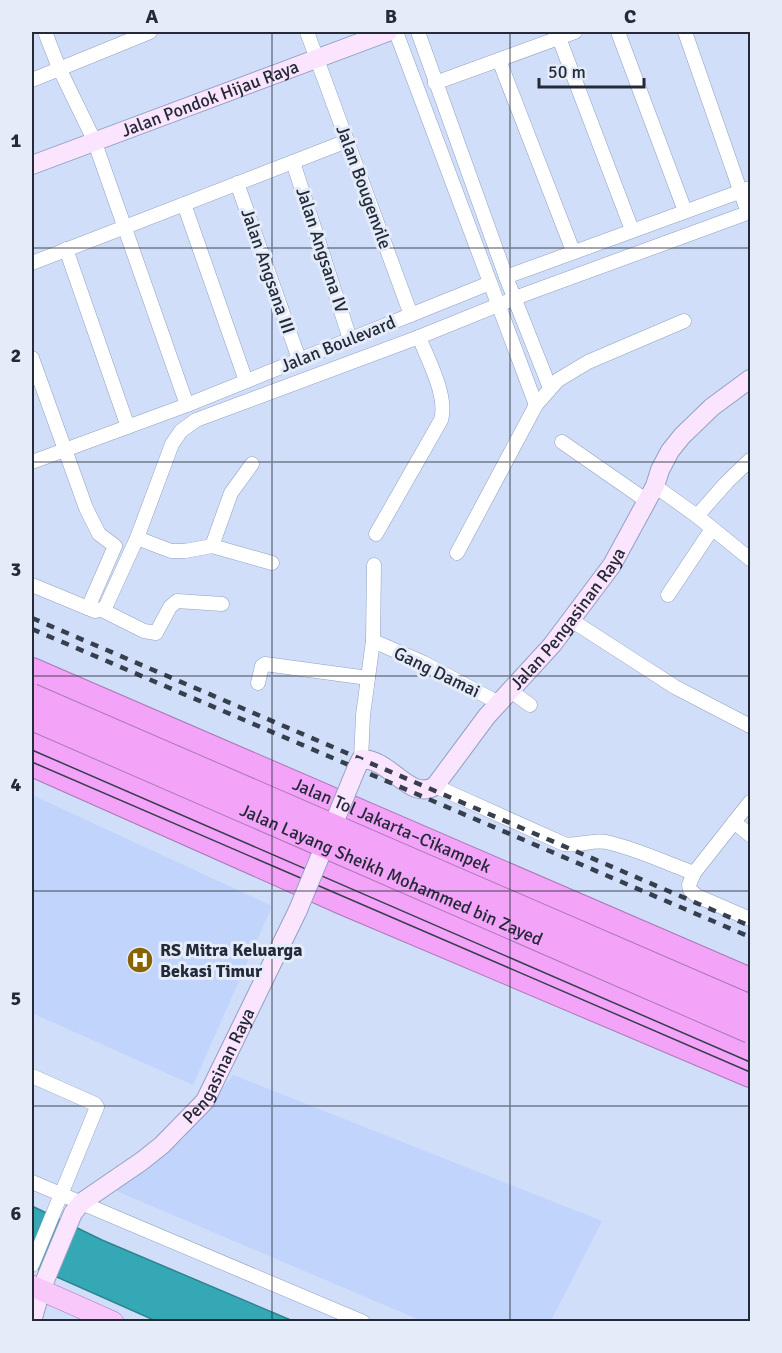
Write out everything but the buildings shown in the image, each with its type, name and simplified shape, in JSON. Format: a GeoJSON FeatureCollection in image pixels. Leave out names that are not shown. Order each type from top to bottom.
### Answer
{"type":"FeatureCollection","features":[{"type":"Feature","properties":{"kind":"highway","name":"Jalan Tol Jakarta–Cikampek"},"geometry":{"type":"LineString","coordinates":[[32,670],[750,980]]}},
{"type":"Feature","properties":{"kind":"highway","name":"Jalan Layang Sheikh Mohammed bin Zayed"},"geometry":{"type":"LineString","coordinates":[[32,696],[750,1007]]}},
{"type":"Feature","properties":{"kind":"highway","name":"Jalan Layang Sheikh Mohammed bin Zayed"},"geometry":{"type":"LineString","coordinates":[[32,718],[750,1031]]}},
{"type":"Feature","properties":{"kind":"highway"},"geometry":{"type":"LineString","coordinates":[[32,744],[750,1053]]}},
{"type":"Feature","properties":{"kind":"highway"},"geometry":{"type":"LineString","coordinates":[[32,764],[331,897],[750,1075]]}},
{"type":"Feature","properties":{"kind":"main road"},"geometry":{"type":"LineString","coordinates":[[36,1300],[76,1322]]}},
{"type":"Feature","properties":{"kind":"main road"},"geometry":{"type":"LineString","coordinates":[[36,1300],[113,1322]]}},
{"type":"Feature","properties":{"kind":"street"},"geometry":{"type":"LineString","coordinates":[[45,32],[59,68],[94,141],[187,405]]}},
{"type":"Feature","properties":{"kind":"street"},"geometry":{"type":"LineString","coordinates":[[32,80],[115,38],[150,32]]}},
{"type":"Feature","properties":{"kind":"street","name":"Jalan Bougenvile"},"geometry":{"type":"LineString","coordinates":[[307,32],[411,315]]}},
{"type":"Feature","properties":{"kind":"street","name":"Jalan Pondok Hijau Raya"},"geometry":{"type":"LineString","coordinates":[[32,165],[388,32]]}},
{"type":"Feature","properties":{"kind":"street"},"geometry":{"type":"LineString","coordinates":[[396,32],[536,405]]}},
{"type":"Feature","properties":{"kind":"street"},"geometry":{"type":"LineString","coordinates":[[418,32],[506,277],[550,388]]}},
{"type":"Feature","properties":{"kind":"street"},"geometry":{"type":"LineString","coordinates":[[435,83],[575,32]]}},
{"type":"Feature","properties":{"kind":"street"},"geometry":{"type":"LineString","coordinates":[[618,32],[685,212]]}},
{"type":"Feature","properties":{"kind":"street"},"geometry":{"type":"LineString","coordinates":[[95,609],[107,605],[137,538],[172,444],[190,423],[419,337],[514,298],[749,212],[745,189],[685,32]]}},
{"type":"Feature","properties":{"kind":"street"},"geometry":{"type":"LineString","coordinates":[[559,38],[632,230]]}},
{"type":"Feature","properties":{"kind":"street"},"geometry":{"type":"LineString","coordinates":[[499,60],[573,252]]}},
{"type":"Feature","properties":{"kind":"street"},"geometry":{"type":"LineString","coordinates":[[32,263],[347,141]]}},
{"type":"Feature","properties":{"kind":"street","name":"Jalan Angsana IV"},"geometry":{"type":"LineString","coordinates":[[293,162],[350,339]]}},
{"type":"Feature","properties":{"kind":"street","name":"Jalan Angsana III"},"geometry":{"type":"LineString","coordinates":[[237,183],[299,360]]}},
{"type":"Feature","properties":{"kind":"street"},"geometry":{"type":"LineString","coordinates":[[506,277],[745,189]]}},
{"type":"Feature","properties":{"kind":"street"},"geometry":{"type":"LineString","coordinates":[[184,204],[246,381]]}},
{"type":"Feature","properties":{"kind":"street"},"geometry":{"type":"LineString","coordinates":[[66,249],[129,427]]}},
{"type":"Feature","properties":{"kind":"street","name":"Jalan Boulevard"},"geometry":{"type":"LineString","coordinates":[[32,462],[187,405],[490,283]]}},
{"type":"Feature","properties":{"kind":"street"},"geometry":{"type":"LineString","coordinates":[[457,552],[536,405],[550,388],[558,380],[588,362],[684,321]]}},
{"type":"Feature","properties":{"kind":"street"},"geometry":{"type":"LineString","coordinates":[[376,534],[405,486],[444,411],[440,393],[419,337]]}},
{"type":"Feature","properties":{"kind":"street"},"geometry":{"type":"LineString","coordinates":[[32,358],[86,508],[99,534],[115,546],[95,609]]}},
{"type":"Feature","properties":{"kind":"street","name":"Jalan Pengasinan Raya"},"geometry":{"type":"LineString","coordinates":[[435,786],[487,716],[571,620],[612,565],[651,493],[670,451],[681,436],[712,407],[750,378]]}},
{"type":"Feature","properties":{"kind":"street"},"geometry":{"type":"LineString","coordinates":[[562,442],[651,493],[697,516],[750,559]]}},
{"type":"Feature","properties":{"kind":"street"},"geometry":{"type":"LineString","coordinates":[[697,516],[750,460]]}},
{"type":"Feature","properties":{"kind":"street"},"geometry":{"type":"LineString","coordinates":[[213,546],[231,493],[252,464]]}},
{"type":"Feature","properties":{"kind":"street"},"geometry":{"type":"LineString","coordinates":[[668,594],[712,529]]}},
{"type":"Feature","properties":{"kind":"street"},"geometry":{"type":"LineString","coordinates":[[137,538],[171,551],[213,546],[272,563]]}},
{"type":"Feature","properties":{"kind":"street"},"geometry":{"type":"LineString","coordinates":[[375,565],[373,641],[359,763],[378,762],[415,789],[426,791],[435,786],[564,844],[608,843],[694,873]]}},
{"type":"Feature","properties":{"kind":"street"},"geometry":{"type":"LineString","coordinates":[[32,585],[144,631],[156,633],[170,607],[177,601],[222,604]]}},
{"type":"Feature","properties":{"kind":"street"},"geometry":{"type":"LineString","coordinates":[[571,620],[675,687],[750,726]]}},
{"type":"Feature","properties":{"kind":"street","name":"Gang Damai"},"geometry":{"type":"LineString","coordinates":[[373,641],[530,705]]}},
{"type":"Feature","properties":{"kind":"street"},"geometry":{"type":"LineString","coordinates":[[258,683],[262,666],[265,664],[368,678]]}},
{"type":"Feature","properties":{"kind":"street","name":"Pengasinan Raya"},"geometry":{"type":"LineString","coordinates":[[77,1208],[142,1161],[181,1127],[205,1101],[298,910],[359,763]]}},
{"type":"Feature","properties":{"kind":"street"},"geometry":{"type":"LineString","coordinates":[[750,802],[694,873],[689,885],[692,892],[750,919]]}},
{"type":"Feature","properties":{"kind":"street"},"geometry":{"type":"LineString","coordinates":[[734,822],[750,835]]}},
{"type":"Feature","properties":{"kind":"street"},"geometry":{"type":"LineString","coordinates":[[32,1076],[95,1104],[97,1107],[32,1265]]}},
{"type":"Feature","properties":{"kind":"street"},"geometry":{"type":"LineString","coordinates":[[32,1182],[62,1195],[77,1208],[363,1322]]}},
{"type":"Feature","properties":{"kind":"street"},"geometry":{"type":"LineString","coordinates":[[36,1300],[77,1208]]}},
{"type":"Feature","properties":{"kind":"shaded area","name":"RS Mitra Keluarga Bekasi Timur"},"geometry":{"type":"Polygon","coordinates":[[[32,795],[272,906],[193,1085],[32,1013],[32,795]]]}},
{"type":"Feature","properties":{"kind":"shaded area"},"geometry":{"type":"Polygon","coordinates":[[[233,1075],[602,1221],[551,1321],[422,1321],[114,1190],[183,1139],[233,1075]]]}},
{"type":"Feature","properties":{"kind":"shaded area"},"geometry":{"type":"Polygon","coordinates":[[[32,1206],[102,1240],[293,1321],[156,1321],[32,1266],[32,1206]]]}},
{"type":"Feature","properties":{"kind":"tram line"},"geometry":{"type":"LineString","coordinates":[[32,750],[750,1062]]}},
{"type":"Feature","properties":{"kind":"tram line"},"geometry":{"type":"LineString","coordinates":[[32,762],[750,1072]]}},
{"type":"Feature","properties":{"kind":"railway"},"geometry":{"type":"LineString","coordinates":[[32,618],[750,926]]}},
{"type":"Feature","properties":{"kind":"railway"},"geometry":{"type":"LineString","coordinates":[[32,629],[750,937]]}},
{"type":"Feature","properties":{"kind":"place","name":"RS Mitra Keluarga Bekasi Timur"},"geometry":{"type":"Point","coordinates":[140,960]}}]}
